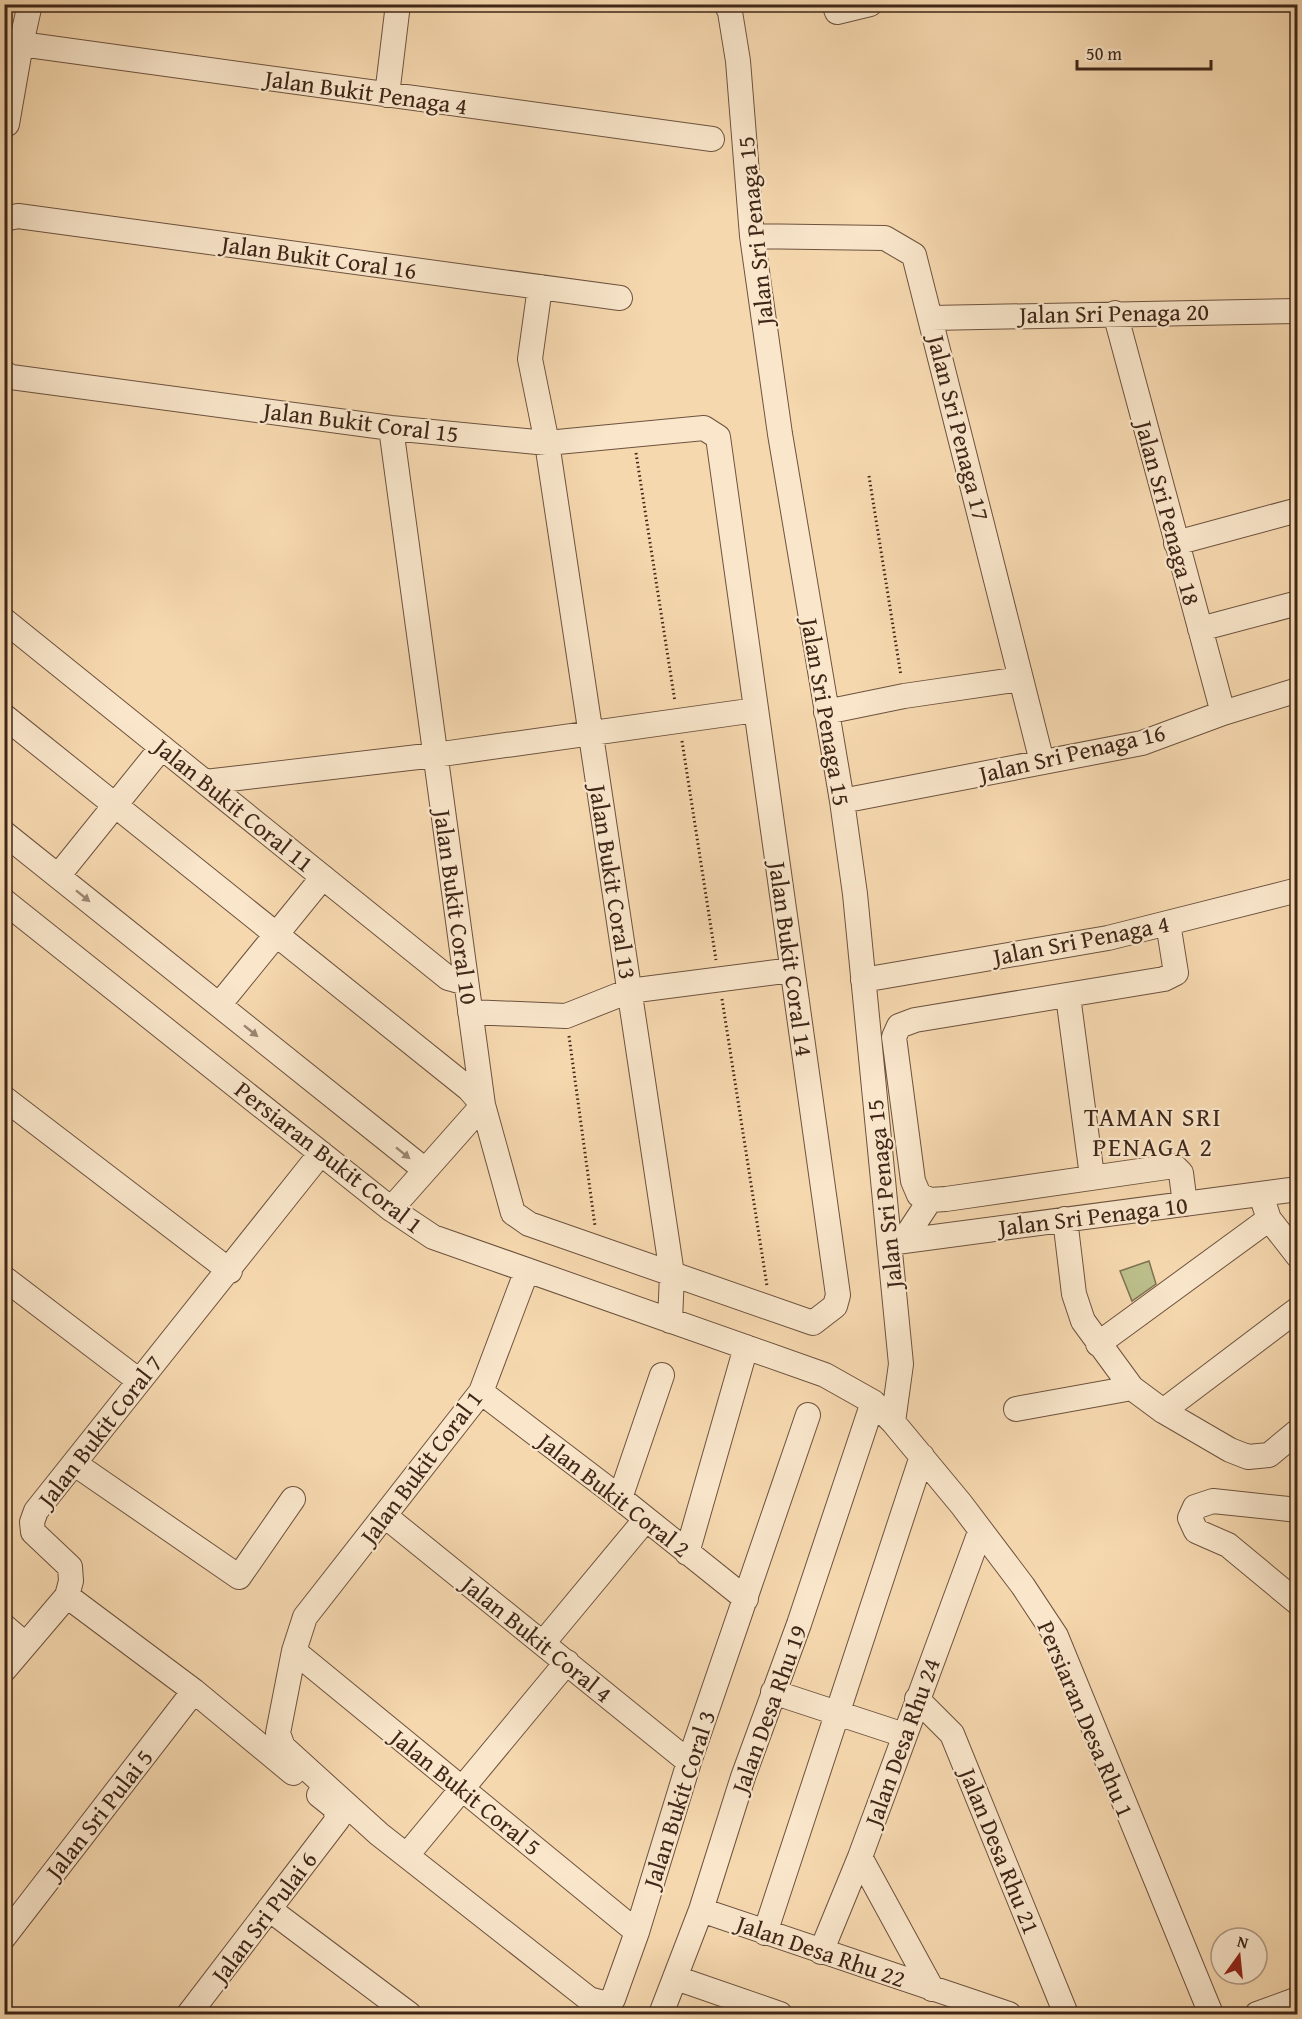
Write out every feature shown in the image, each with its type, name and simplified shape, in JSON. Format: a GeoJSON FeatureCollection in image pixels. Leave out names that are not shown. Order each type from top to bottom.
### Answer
{"type":"FeatureCollection","features":[{"type":"Feature","properties":{"kind":"street"},"geometry":{"type":"LineString","coordinates":[[8,124],[9,89],[30,4]]}},
{"type":"Feature","properties":{"kind":"street"},"geometry":{"type":"LineString","coordinates":[[387,95],[398,4]]}},
{"type":"Feature","properties":{"kind":"street","name":"Jalan Sri Penaga 15"},"geometry":{"type":"LineString","coordinates":[[726,4],[730,12],[738,61],[753,236],[780,434],[842,801],[896,1242],[901,1364],[893,1422]]}},
{"type":"Feature","properties":{"kind":"street"},"geometry":{"type":"LineString","coordinates":[[836,8],[870,4]]}},
{"type":"Feature","properties":{"kind":"street","name":"Jalan Bukit Penaga 4"},"geometry":{"type":"LineString","coordinates":[[21,44],[712,140]]}},
{"type":"Feature","properties":{"kind":"street","name":"Jalan Bukit Coral 16"},"geometry":{"type":"LineString","coordinates":[[11,217],[620,298]]}},
{"type":"Feature","properties":{"kind":"street","name":"Jalan Sri Penaga 17"},"geometry":{"type":"LineString","coordinates":[[753,236],[885,238],[914,255],[1042,762]]}},
{"type":"Feature","properties":{"kind":"street","name":"Jalan Bukit Coral 13"},"geometry":{"type":"LineString","coordinates":[[540,287],[530,359],[547,443],[672,1274],[670,1321]]}},
{"type":"Feature","properties":{"kind":"street","name":"Jalan Sri Penaga 20"},"geometry":{"type":"LineString","coordinates":[[931,318],[1298,311]]}},
{"type":"Feature","properties":{"kind":"street","name":"Jalan Sri Penaga 18"},"geometry":{"type":"LineString","coordinates":[[1115,313],[1223,713]]}},
{"type":"Feature","properties":{"kind":"street","name":"Jalan Bukit Coral 15"},"geometry":{"type":"LineString","coordinates":[[4,373],[11,377],[391,428],[547,443],[704,428],[718,437]]}},
{"type":"Feature","properties":{"kind":"street","name":"Jalan Bukit Coral 10"},"geometry":{"type":"LineString","coordinates":[[391,428],[483,1105],[513,1213],[529,1224],[672,1274]]}},
{"type":"Feature","properties":{"kind":"street","name":"Jalan Bukit Coral 14"},"geometry":{"type":"LineString","coordinates":[[672,1274],[813,1323],[835,1306],[838,1294],[718,437]]}},
{"type":"Feature","properties":{"kind":"street"},"geometry":{"type":"LineString","coordinates":[[1176,543],[1298,510]]}},
{"type":"Feature","properties":{"kind":"street"},"geometry":{"type":"LineString","coordinates":[[1200,629],[1298,603]]}},
{"type":"Feature","properties":{"kind":"street","name":"Jalan Bukit Coral 11"},"geometry":{"type":"LineString","coordinates":[[4,620],[448,978],[466,983]]}},
{"type":"Feature","properties":{"kind":"street"},"geometry":{"type":"LineString","coordinates":[[826,712],[904,696],[1021,679]]}},
{"type":"Feature","properties":{"kind":"street","name":"Jalan Sri Penaga 16"},"geometry":{"type":"LineString","coordinates":[[842,801],[1142,743],[1223,713],[1298,690]]}},
{"type":"Feature","properties":{"kind":"street"},"geometry":{"type":"LineString","coordinates":[[205,782],[435,755],[756,710]]}},
{"type":"Feature","properties":{"kind":"street"},"geometry":{"type":"LineString","coordinates":[[4,716],[469,1089],[483,1105],[391,1209]]}},
{"type":"Feature","properties":{"kind":"street"},"geometry":{"type":"LineString","coordinates":[[58,876],[162,747]]}},
{"type":"Feature","properties":{"kind":"street"},"geometry":{"type":"LineString","coordinates":[[4,833],[425,1170]]}},
{"type":"Feature","properties":{"kind":"street"},"geometry":{"type":"LineString","coordinates":[[219,1005],[323,877]]}},
{"type":"Feature","properties":{"kind":"street","name":"Jalan Sri Penaga 4"},"geometry":{"type":"LineString","coordinates":[[863,980],[1108,938],[1298,890]]}},
{"type":"Feature","properties":{"kind":"street","name":"Persiaran Bukit Coral 1"},"geometry":{"type":"LineString","coordinates":[[4,901],[391,1209],[433,1237],[825,1376],[873,1401],[893,1422]]}},
{"type":"Feature","properties":{"kind":"street"},"geometry":{"type":"LineString","coordinates":[[1168,923],[1176,973],[1164,979],[915,1020],[899,1026],[894,1037],[913,1181],[919,1194],[930,1200],[1174,1166],[1181,1173],[1185,1204]]}},
{"type":"Feature","properties":{"kind":"street"},"geometry":{"type":"LineString","coordinates":[[470,1012],[566,1016],[629,991],[792,969]]}},
{"type":"Feature","properties":{"kind":"street"},"geometry":{"type":"LineString","coordinates":[[1068,996],[1092,1176]]}},
{"type":"Feature","properties":{"kind":"street"},"geometry":{"type":"LineString","coordinates":[[4,1098],[230,1271]]}},
{"type":"Feature","properties":{"kind":"street","name":"Jalan Bukit Coral 7"},"geometry":{"type":"LineString","coordinates":[[67,1596],[71,1581],[70,1567],[33,1532],[32,1521],[36,1511],[75,1464],[138,1380],[230,1271],[321,1153]]}},
{"type":"Feature","properties":{"kind":"street","name":"Jalan Sri Penaga 10"},"geometry":{"type":"LineString","coordinates":[[896,1242],[1298,1189]]}},
{"type":"Feature","properties":{"kind":"street"},"geometry":{"type":"LineString","coordinates":[[1261,1195],[1269,1219],[1298,1256]]}},
{"type":"Feature","properties":{"kind":"street"},"geometry":{"type":"LineString","coordinates":[[896,1242],[930,1200]]}},
{"type":"Feature","properties":{"kind":"street"},"geometry":{"type":"LineString","coordinates":[[1065,1219],[1074,1294],[1083,1321],[1132,1388],[1163,1411],[1230,1450],[1248,1457],[1269,1455],[1298,1431]]}},
{"type":"Feature","properties":{"kind":"street"},"geometry":{"type":"LineString","coordinates":[[1098,1344],[1269,1219]]}},
{"type":"Feature","properties":{"kind":"street","name":"Jalan Bukit Coral 1"},"geometry":{"type":"LineString","coordinates":[[527,1270],[481,1392],[305,1617],[294,1651],[278,1733],[283,1747],[379,1834],[589,1999],[604,2003],[613,1999]]}},
{"type":"Feature","properties":{"kind":"street"},"geometry":{"type":"LineString","coordinates":[[4,1278],[138,1380]]}},
{"type":"Feature","properties":{"kind":"street"},"geometry":{"type":"LineString","coordinates":[[1163,1411],[1298,1309]]}},
{"type":"Feature","properties":{"kind":"street"},"geometry":{"type":"LineString","coordinates":[[687,1553],[746,1347]]}},
{"type":"Feature","properties":{"kind":"street"},"geometry":{"type":"LineString","coordinates":[[620,1498],[662,1375]]}},
{"type":"Feature","properties":{"kind":"street"},"geometry":{"type":"LineString","coordinates":[[1016,1409],[1132,1388]]}},
{"type":"Feature","properties":{"kind":"street","name":"Jalan Bukit Coral 2"},"geometry":{"type":"LineString","coordinates":[[481,1392],[620,1498],[746,1599]]}},
{"type":"Feature","properties":{"kind":"street","name":"Jalan Desa Rhu 19"},"geometry":{"type":"LineString","coordinates":[[661,2014],[701,1910],[873,1401]]}},
{"type":"Feature","properties":{"kind":"street","name":"Jalan Bukit Coral 3"},"geometry":{"type":"LineString","coordinates":[[613,1999],[637,1932],[689,1762],[808,1415]]}},
{"type":"Feature","properties":{"kind":"street","name":"Persiaran Desa Rhu 1"},"geometry":{"type":"LineString","coordinates":[[893,1422],[1023,1586],[1056,1636],[1211,2014]]}},
{"type":"Feature","properties":{"kind":"street"},"geometry":{"type":"LineString","coordinates":[[765,1933],[922,1456]]}},
{"type":"Feature","properties":{"kind":"street"},"geometry":{"type":"LineString","coordinates":[[75,1464],[239,1577],[293,1499]]}},
{"type":"Feature","properties":{"kind":"street"},"geometry":{"type":"LineString","coordinates":[[1298,1510],[1213,1501],[1195,1507],[1190,1518],[1196,1531],[1228,1545],[1298,1603]]}},
{"type":"Feature","properties":{"kind":"street","name":"Jalan Bukit Coral 4"},"geometry":{"type":"LineString","coordinates":[[384,1516],[689,1762]]}},
{"type":"Feature","properties":{"kind":"street"},"geometry":{"type":"LineString","coordinates":[[543,1643],[646,1519]]}},
{"type":"Feature","properties":{"kind":"street","name":"Jalan Desa Rhu 24"},"geometry":{"type":"LineString","coordinates":[[821,1952],[860,1857],[980,1532]]}},
{"type":"Feature","properties":{"kind":"street"},"geometry":{"type":"LineString","coordinates":[[4,1670],[67,1596],[194,1691]]}},
{"type":"Feature","properties":{"kind":"street"},"geometry":{"type":"LineString","coordinates":[[4,1626],[25,1644]]}},
{"type":"Feature","properties":{"kind":"street","name":"Jalan Bukit Coral 5"},"geometry":{"type":"LineString","coordinates":[[294,1651],[637,1932]]}},
{"type":"Feature","properties":{"kind":"street"},"geometry":{"type":"LineString","coordinates":[[407,1855],[567,1662]]}},
{"type":"Feature","properties":{"kind":"street","name":"Jalan Sri Pulai 6"},"geometry":{"type":"LineString","coordinates":[[189,2014],[338,1819],[334,1807],[194,1691]]}},
{"type":"Feature","properties":{"kind":"street","name":"Jalan Sri Pulai 5"},"geometry":{"type":"LineString","coordinates":[[4,1937],[194,1691]]}},
{"type":"Feature","properties":{"kind":"street"},"geometry":{"type":"LineString","coordinates":[[773,1692],[838,1711],[904,1735]]}},
{"type":"Feature","properties":{"kind":"street","name":"Jalan Desa Rhu 21"},"geometry":{"type":"LineString","coordinates":[[917,1699],[952,1734],[1066,2014]]}},
{"type":"Feature","properties":{"kind":"street"},"geometry":{"type":"LineString","coordinates":[[860,1857],[932,1989]]}},
{"type":"Feature","properties":{"kind":"street"},"geometry":{"type":"LineString","coordinates":[[269,1910],[409,2014]]}},
{"type":"Feature","properties":{"kind":"street","name":"Jalan Desa Rhu 22"},"geometry":{"type":"LineString","coordinates":[[701,1910],[1009,2014]]}},
{"type":"Feature","properties":{"kind":"street"},"geometry":{"type":"LineString","coordinates":[[676,1978],[780,2014]]}},
{"type":"Feature","properties":{"kind":"street"},"geometry":{"type":"LineString","coordinates":[[1257,2014],[1298,1999]]}},
{"type":"Feature","properties":{"kind":"path"},"geometry":{"type":"LineString","coordinates":[[633,434],[771,1309]]}},
{"type":"Feature","properties":{"kind":"path"},"geometry":{"type":"LineString","coordinates":[[869,476],[904,696]]}},
{"type":"Feature","properties":{"kind":"path"},"geometry":{"type":"LineString","coordinates":[[566,1016],[598,1249]]}},
{"type":"Feature","properties":{"kind":"green space"},"geometry":{"type":"Polygon","coordinates":[[[1149,1261],[1156,1284],[1132,1301],[1120,1271],[1149,1261]]]}},
{"type":"Feature","properties":{"kind":"district","name":"TAMAN SRI PENAGA 2"},"geometry":{"type":"Point","coordinates":[1153,1131]}}]}
